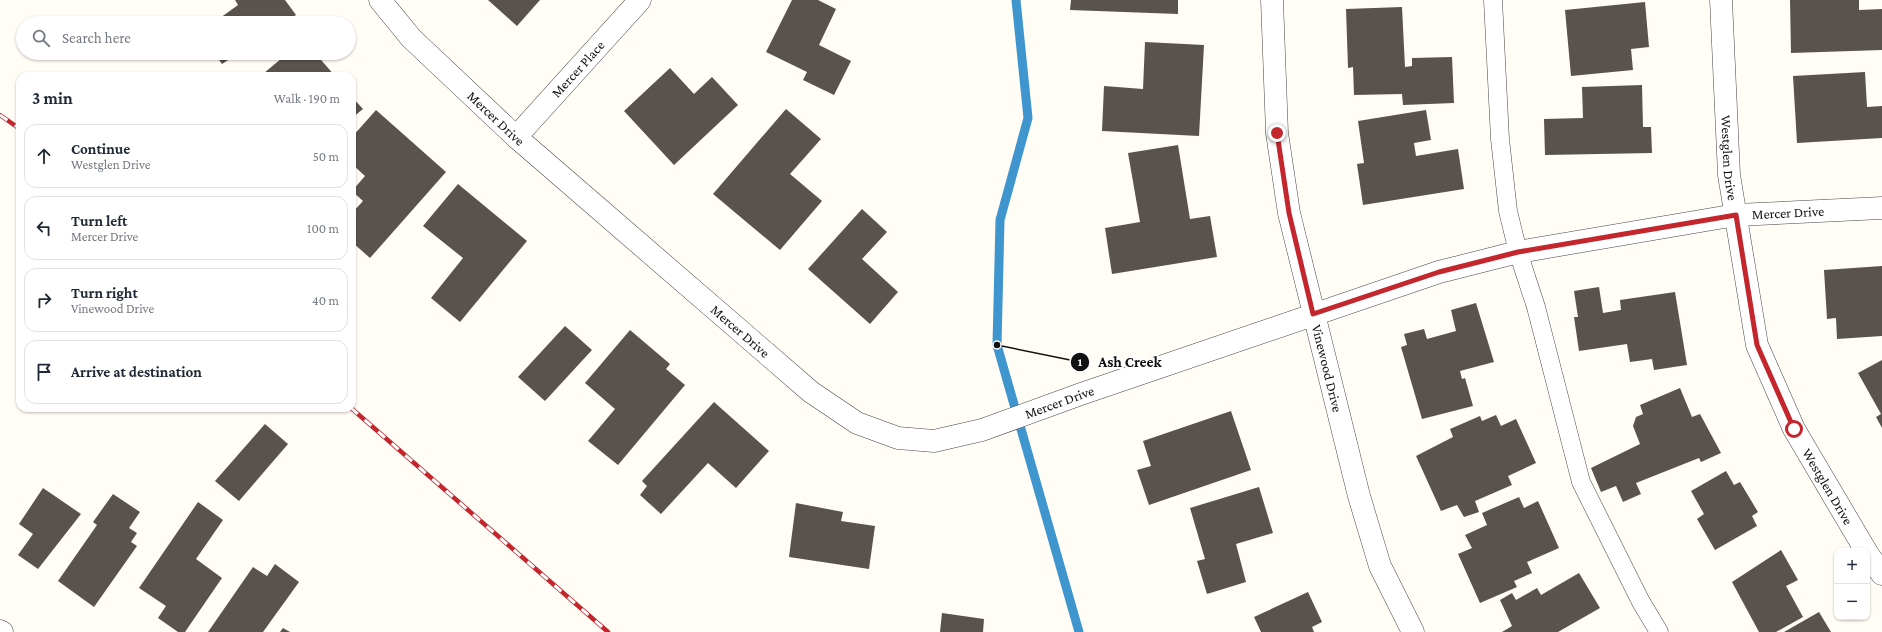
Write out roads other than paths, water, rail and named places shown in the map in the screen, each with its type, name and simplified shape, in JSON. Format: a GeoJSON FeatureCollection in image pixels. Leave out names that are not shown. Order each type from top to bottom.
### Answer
{"type":"FeatureCollection","features":[{"type":"Feature","properties":{"kind":"street","name":"Mercer Drive"},"geometry":{"type":"LineString","coordinates":[[380,0],[411,38],[516,137],[811,392],[857,422],[898,438],[934,441],[982,430],[1081,394],[1439,272],[1518,252],[1736,215],[1882,208]]}},
{"type":"Feature","properties":{"kind":"street","name":"Mercer Place"},"geometry":{"type":"LineString","coordinates":[[516,137],[640,0]]}},
{"type":"Feature","properties":{"kind":"street","name":"Vinewood Drive"},"geometry":{"type":"LineString","coordinates":[[1272,0],[1277,133],[1289,213],[1359,496],[1380,566],[1412,632]]}},
{"type":"Feature","properties":{"kind":"street","name":"Westglen Drive"},"geometry":{"type":"LineString","coordinates":[[1721,0],[1729,174],[1757,345],[1794,429],[1864,548]]}},
{"type":"Feature","properties":{"kind":"street","name":"Westglen Drive"},"geometry":{"type":"LineString","coordinates":[[1870,558],[1882,574]]}},
{"type":"Feature","properties":{"kind":"lane"},"geometry":{"type":"LineString","coordinates":[[1493,0],[1500,139],[1508,211],[1518,252],[1536,308],[1581,482],[1641,602],[1659,632]]}},
{"type":"Feature","properties":{"kind":"waterway"},"geometry":{"type":"LineString","coordinates":[[1016,0],[1028,118],[1000,220],[997,345],[1079,632]]}},
{"type":"Feature","properties":{"kind":"railway"},"geometry":{"type":"LineString","coordinates":[[0,115],[16,126]]}},
{"type":"Feature","properties":{"kind":"railway"},"geometry":{"type":"LineString","coordinates":[[356,412],[608,632]]}},
{"type":"Feature","properties":{"kind":"place","name":"Ash Creek"},"geometry":{"type":"Point","coordinates":[997,345]}}]}
